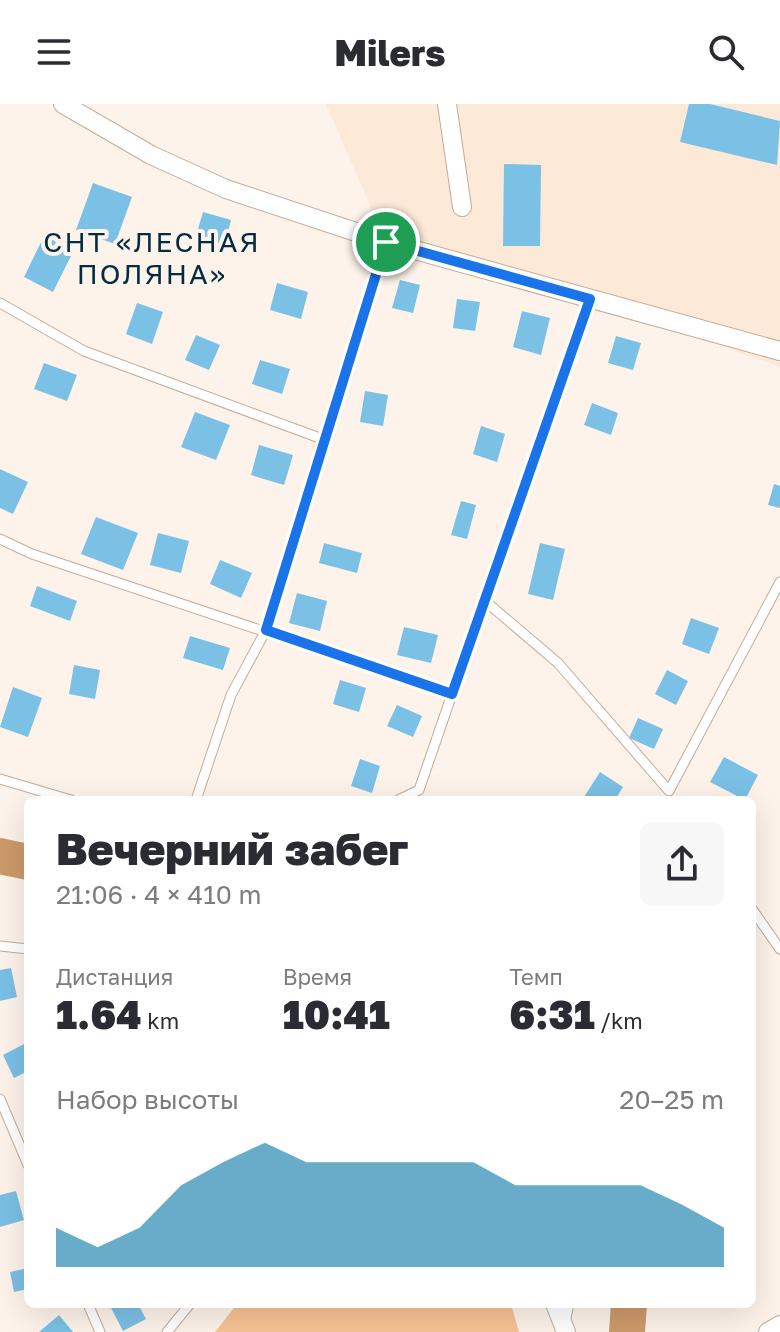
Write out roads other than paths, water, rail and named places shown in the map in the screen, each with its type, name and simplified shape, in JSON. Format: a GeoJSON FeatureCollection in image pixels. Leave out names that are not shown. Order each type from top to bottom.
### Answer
{"type":"FeatureCollection","features":[{"type":"Feature","properties":{"kind":"street"},"geometry":{"type":"LineString","coordinates":[[447,104],[462,207]]}},
{"type":"Feature","properties":{"kind":"street"},"geometry":{"type":"LineString","coordinates":[[69,105],[151,155],[226,189],[386,242],[780,351]]}},
{"type":"Feature","properties":{"kind":"street"},"geometry":{"type":"LineString","coordinates":[[557,1308],[566,1329]]}},
{"type":"Feature","properties":{"kind":"street"},"geometry":{"type":"LineString","coordinates":[[768,1332],[780,1325]]}},
{"type":"Feature","properties":{"kind":"lane"},"geometry":{"type":"LineString","coordinates":[[197,796],[231,695],[266,630],[386,242]]}},
{"type":"Feature","properties":{"kind":"lane"},"geometry":{"type":"LineString","coordinates":[[406,796],[419,790],[590,299]]}},
{"type":"Feature","properties":{"kind":"lane"},"geometry":{"type":"LineString","coordinates":[[0,303],[84,351],[325,440]]}},
{"type":"Feature","properties":{"kind":"lane"},"geometry":{"type":"LineString","coordinates":[[0,539],[32,554],[452,694]]}},
{"type":"Feature","properties":{"kind":"lane"},"geometry":{"type":"LineString","coordinates":[[484,600],[558,663],[672,796],[780,582]]}},
{"type":"Feature","properties":{"kind":"lane"},"geometry":{"type":"LineString","coordinates":[[0,779],[57,796]]}},
{"type":"Feature","properties":{"kind":"lane"},"geometry":{"type":"LineString","coordinates":[[756,915],[780,949]]}},
{"type":"Feature","properties":{"kind":"lane"},"geometry":{"type":"LineString","coordinates":[[0,946],[24,949]]}},
{"type":"Feature","properties":{"kind":"lane"},"geometry":{"type":"LineString","coordinates":[[0,1099],[24,1156]]}},
{"type":"Feature","properties":{"kind":"lane"},"geometry":{"type":"LineString","coordinates":[[90,1308],[100,1332]]}},
{"type":"Feature","properties":{"kind":"lane"},"geometry":{"type":"LineString","coordinates":[[167,1332],[187,1308]]}},
{"type":"Feature","properties":{"kind":"lane"},"geometry":{"type":"LineString","coordinates":[[566,1329],[569,1308]]}},
{"type":"Feature","properties":{"kind":"waterway"},"geometry":{"type":"LineString","coordinates":[[0,856],[24,861]]}},
{"type":"Feature","properties":{"kind":"waterway"},"geometry":{"type":"LineString","coordinates":[[627,1332],[629,1308]]}},
{"type":"Feature","properties":{"kind":"district","name":"СНТ «ЛЕСНАЯ ПОЛЯНА»"},"geometry":{"type":"Point","coordinates":[152,257]}}]}
